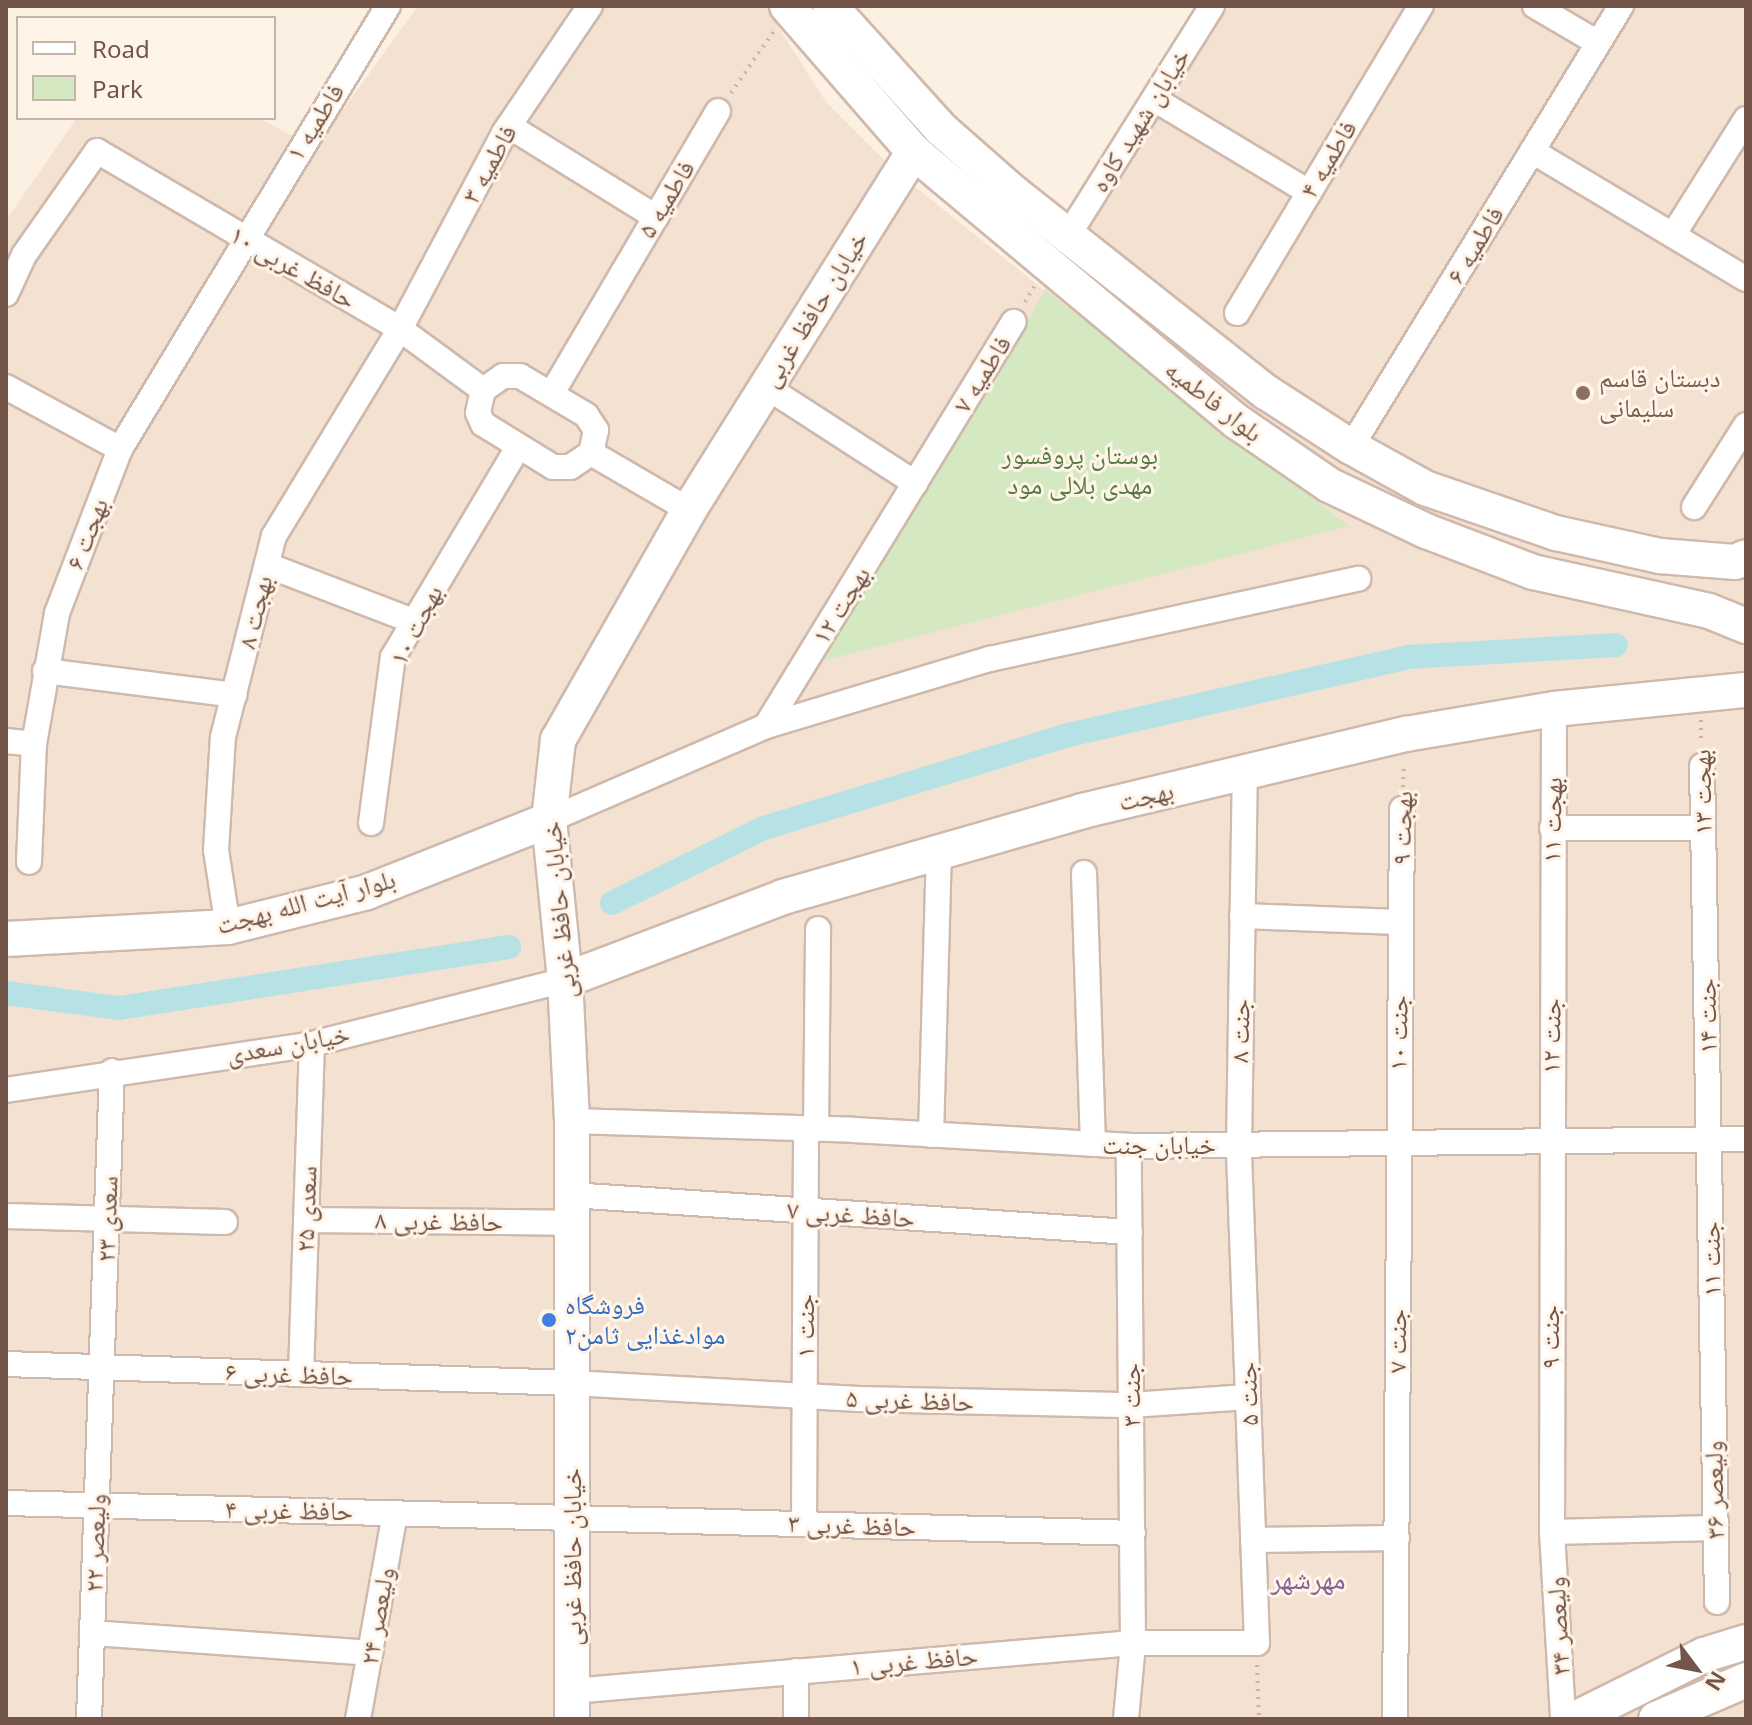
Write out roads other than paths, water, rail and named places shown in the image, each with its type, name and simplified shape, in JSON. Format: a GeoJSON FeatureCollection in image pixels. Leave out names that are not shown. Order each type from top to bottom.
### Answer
{"type":"FeatureCollection","features":[{"type":"Feature","properties":{"kind":"main road","name":"بلوار فاطمیه"},"geometry":{"type":"LineString","coordinates":[[830,6],[941,129],[1266,392],[1351,447],[1425,488],[1556,533],[1660,556],[1735,562],[1746,557]]}},
{"type":"Feature","properties":{"kind":"main road","name":"بلوار فاطمیه"},"geometry":{"type":"LineString","coordinates":[[788,8],[914,152],[1236,421],[1329,485],[1426,531],[1533,572],[1709,611],[1746,626]]}},
{"type":"Feature","properties":{"kind":"main road","name":"خیابان حافظ غربی"},"geometry":{"type":"LineString","coordinates":[[572,1705],[572,1121],[565,980],[549,820],[558,740],[689,510],[914,152]]}},
{"type":"Feature","properties":{"kind":"main road","name":"بهجت"},"geometry":{"type":"LineString","coordinates":[[565,980],[783,897],[939,848],[1406,734],[1554,709],[1701,692],[1746,690]]}},
{"type":"Feature","properties":{"kind":"main road","name":"بلوار آیت الله بهجت"},"geometry":{"type":"LineString","coordinates":[[6,939],[228,927],[367,892],[549,820]]}},
{"type":"Feature","properties":{"kind":"main road"},"geometry":{"type":"LineString","coordinates":[[1575,1719],[1704,1655],[1746,1642]]}},
{"type":"Feature","properties":{"kind":"main road"},"geometry":{"type":"LineString","coordinates":[[1656,1719],[1746,1680]]}},
{"type":"Feature","properties":{"kind":"street","name":"فاطمیه ۱"},"geometry":{"type":"LineString","coordinates":[[245,240],[388,6]]}},
{"type":"Feature","properties":{"kind":"street","name":"فاطمیه ۳"},"geometry":{"type":"LineString","coordinates":[[400,329],[509,126],[590,6]]}},
{"type":"Feature","properties":{"kind":"street","name":"خیابان شهید کاوه"},"geometry":{"type":"LineString","coordinates":[[1069,234],[1212,6]]}},
{"type":"Feature","properties":{"kind":"street","name":"فاطمیه ۴"},"geometry":{"type":"LineString","coordinates":[[1237,313],[1421,6]]}},
{"type":"Feature","properties":{"kind":"street"},"geometry":{"type":"LineString","coordinates":[[1535,6],[1598,43]]}},
{"type":"Feature","properties":{"kind":"street","name":"فاطمیه ۶"},"geometry":{"type":"LineString","coordinates":[[1351,447],[1621,6]]}},
{"type":"Feature","properties":{"kind":"street"},"geometry":{"type":"LineString","coordinates":[[1154,99],[1309,192]]}},
{"type":"Feature","properties":{"kind":"street","name":"فاطمیه ۵"},"geometry":{"type":"LineString","coordinates":[[552,393],[718,111]]}},
{"type":"Feature","properties":{"kind":"street"},"geometry":{"type":"LineString","coordinates":[[1673,235],[1746,119]]}},
{"type":"Feature","properties":{"kind":"street"},"geometry":{"type":"LineString","coordinates":[[509,126],[656,217]]}},
{"type":"Feature","properties":{"kind":"street","name":"حافظ غربی ۱۰"},"geometry":{"type":"LineString","coordinates":[[6,294],[24,255],[97,151],[400,329],[483,390]]}},
{"type":"Feature","properties":{"kind":"street"},"geometry":{"type":"LineString","coordinates":[[1532,151],[1746,279]]}},
{"type":"Feature","properties":{"kind":"street","name":"بهجت ۶"},"geometry":{"type":"LineString","coordinates":[[29,862],[34,744],[57,613],[120,449],[245,240]]}},
{"type":"Feature","properties":{"kind":"street","name":"فاطمیه ۷"},"geometry":{"type":"LineString","coordinates":[[915,483],[1014,322]]}},
{"type":"Feature","properties":{"kind":"street","name":"بهجت ۸"},"geometry":{"type":"LineString","coordinates":[[228,927],[216,850],[223,737],[274,536],[400,329]]}},
{"type":"Feature","properties":{"kind":"street"},"geometry":{"type":"LineString","coordinates":[[503,376],[520,376],[552,393],[593,422],[596,442],[591,453],[570,467],[553,467],[518,447],[483,424],[478,413],[483,390],[503,376]]}},
{"type":"Feature","properties":{"kind":"street"},"geometry":{"type":"LineString","coordinates":[[765,386],[915,483]]}},
{"type":"Feature","properties":{"kind":"street"},"geometry":{"type":"LineString","coordinates":[[6,387],[120,449]]}},
{"type":"Feature","properties":{"kind":"street"},"geometry":{"type":"LineString","coordinates":[[1694,507],[1746,425]]}},
{"type":"Feature","properties":{"kind":"street","name":"بهجت ۱۰"},"geometry":{"type":"LineString","coordinates":[[371,823],[393,657],[518,447]]}},
{"type":"Feature","properties":{"kind":"street"},"geometry":{"type":"LineString","coordinates":[[591,453],[689,510]]}},
{"type":"Feature","properties":{"kind":"street","name":"بهجت ۱۲"},"geometry":{"type":"LineString","coordinates":[[766,726],[915,483]]}},
{"type":"Feature","properties":{"kind":"street"},"geometry":{"type":"LineString","coordinates":[[267,565],[413,621]]}},
{"type":"Feature","properties":{"kind":"street"},"geometry":{"type":"LineString","coordinates":[[549,820],[766,726],[990,659],[1358,579]]}},
{"type":"Feature","properties":{"kind":"street"},"geometry":{"type":"LineString","coordinates":[[45,671],[234,695]]}},
{"type":"Feature","properties":{"kind":"street","name":"بهجت ۱۱"},"geometry":{"type":"LineString","coordinates":[[1552,930],[1554,709]]}},
{"type":"Feature","properties":{"kind":"street"},"geometry":{"type":"LineString","coordinates":[[6,741],[34,744]]}},
{"type":"Feature","properties":{"kind":"street","name":"بهجت ۱۳"},"geometry":{"type":"LineString","coordinates":[[1702,766],[1704,892]]}},
{"type":"Feature","properties":{"kind":"street","name":"جنت ۸"},"geometry":{"type":"LineString","coordinates":[[1239,1145],[1245,773]]}},
{"type":"Feature","properties":{"kind":"street","name":"بهجت ۹"},"geometry":{"type":"LineString","coordinates":[[1399,922],[1402,809]]}},
{"type":"Feature","properties":{"kind":"street"},"geometry":{"type":"LineString","coordinates":[[1552,828],[1703,828]]}},
{"type":"Feature","properties":{"kind":"street"},"geometry":{"type":"LineString","coordinates":[[931,1135],[932,987],[939,848]]}},
{"type":"Feature","properties":{"kind":"street"},"geometry":{"type":"LineString","coordinates":[[1084,873],[1093,1144]]}},
{"type":"Feature","properties":{"kind":"street","name":"جنت ۱۴"},"geometry":{"type":"LineString","coordinates":[[1704,892],[1709,1140]]}},
{"type":"Feature","properties":{"kind":"street"},"geometry":{"type":"LineString","coordinates":[[1242,916],[1399,922]]}},
{"type":"Feature","properties":{"kind":"street","name":"جنت ۱۰"},"geometry":{"type":"LineString","coordinates":[[1398,1144],[1399,922]]}},
{"type":"Feature","properties":{"kind":"street","name":"جنت ۱"},"geometry":{"type":"LineString","coordinates":[[804,1523],[806,1211],[817,1018],[818,929]]}},
{"type":"Feature","properties":{"kind":"street","name":"جنت ۱۲"},"geometry":{"type":"LineString","coordinates":[[1549,1142],[1552,930]]}},
{"type":"Feature","properties":{"kind":"street","name":"خیابان سعدی"},"geometry":{"type":"LineString","coordinates":[[6,1090],[112,1071],[312,1044],[565,980]]}},
{"type":"Feature","properties":{"kind":"street","name":"سعدی ۲۵"},"geometry":{"type":"LineString","coordinates":[[301,1374],[312,1044]]}},
{"type":"Feature","properties":{"kind":"street","name":"سعدی ۲۳"},"geometry":{"type":"LineString","coordinates":[[102,1367],[112,1071]]}},
{"type":"Feature","properties":{"kind":"street","name":"خیابان جنت"},"geometry":{"type":"LineString","coordinates":[[572,1121],[811,1129],[1129,1146],[1746,1139]]}},
{"type":"Feature","properties":{"kind":"street","name":"جنت ۱۱"},"geometry":{"type":"LineString","coordinates":[[1709,1140],[1713,1379]]}},
{"type":"Feature","properties":{"kind":"street","name":"جنت ۹"},"geometry":{"type":"LineString","coordinates":[[1549,1142],[1552,1532]]}},
{"type":"Feature","properties":{"kind":"street","name":"جنت ۷"},"geometry":{"type":"LineString","coordinates":[[1395,1719],[1398,1144]]}},
{"type":"Feature","properties":{"kind":"street","name":"جنت ۵"},"geometry":{"type":"LineString","coordinates":[[1239,1145],[1257,1643]]}},
{"type":"Feature","properties":{"kind":"street","name":"جنت ۳"},"geometry":{"type":"LineString","coordinates":[[1126,1719],[1133,1643],[1129,1146]]}},
{"type":"Feature","properties":{"kind":"street","name":"حافظ غربی ۸"},"geometry":{"type":"LineString","coordinates":[[306,1220],[571,1209]]}},
{"type":"Feature","properties":{"kind":"street","name":"حافظ غربی ۷"},"geometry":{"type":"LineString","coordinates":[[571,1209],[806,1211],[1130,1232]]}},
{"type":"Feature","properties":{"kind":"street"},"geometry":{"type":"LineString","coordinates":[[6,1216],[225,1222]]}},
{"type":"Feature","properties":{"kind":"street","name":"حافظ غربی ۶"},"geometry":{"type":"LineString","coordinates":[[6,1364],[572,1383]]}},
{"type":"Feature","properties":{"kind":"street","name":"ولیعصر ۲۲"},"geometry":{"type":"LineString","coordinates":[[89,1719],[102,1367]]}},
{"type":"Feature","properties":{"kind":"street","name":"ولیعصر ۳۶"},"geometry":{"type":"LineString","coordinates":[[1713,1379],[1713,1528],[1717,1602]]}},
{"type":"Feature","properties":{"kind":"street","name":"حافظ غربی ۵"},"geometry":{"type":"LineString","coordinates":[[572,1383],[804,1396],[1131,1405],[1248,1397]]}},
{"type":"Feature","properties":{"kind":"street","name":"حافظ غربی ۴"},"geometry":{"type":"LineString","coordinates":[[6,1503],[572,1517]]}},
{"type":"Feature","properties":{"kind":"street","name":"ولیعصر ۲۴"},"geometry":{"type":"LineString","coordinates":[[358,1719],[395,1513]]}},
{"type":"Feature","properties":{"kind":"street","name":"حافظ غربی ۳"},"geometry":{"type":"LineString","coordinates":[[572,1517],[1133,1533]]}},
{"type":"Feature","properties":{"kind":"street"},"geometry":{"type":"LineString","coordinates":[[1552,1532],[1713,1528]]}},
{"type":"Feature","properties":{"kind":"street","name":"ولیعصر ۳۴"},"geometry":{"type":"LineString","coordinates":[[1552,1532],[1563,1719]]}},
{"type":"Feature","properties":{"kind":"street"},"geometry":{"type":"LineString","coordinates":[[1253,1540],[1397,1538]]}},
{"type":"Feature","properties":{"kind":"street"},"geometry":{"type":"LineString","coordinates":[[92,1633],[370,1653]]}},
{"type":"Feature","properties":{"kind":"street","name":"حافظ غربی ۱"},"geometry":{"type":"LineString","coordinates":[[572,1705],[796,1671],[1133,1643],[1257,1643]]}},
{"type":"Feature","properties":{"kind":"street"},"geometry":{"type":"LineString","coordinates":[[796,1671],[796,1719]]}},
{"type":"Feature","properties":{"kind":"waterway"},"geometry":{"type":"LineString","coordinates":[[612,903],[764,828],[1064,736],[1408,657],[1616,645]]}},
{"type":"Feature","properties":{"kind":"waterway"},"geometry":{"type":"LineString","coordinates":[[6,993],[119,1008],[509,947]]}},
{"type":"Feature","properties":{"kind":"place","name":"دبستان قاسم سلیمانی"},"geometry":{"type":"Point","coordinates":[1583,393]}},
{"type":"Feature","properties":{"kind":"place","name":"فروشگاه موادغذایی ثامن۲"},"geometry":{"type":"Point","coordinates":[549,1320]}},
{"type":"Feature","properties":{"kind":"district","name":"مهرشهر"},"geometry":{"type":"Point","coordinates":[1308,1578]}},
{"type":"Feature","properties":{"kind":"park label","name":"بوستان پروفسور مهدی بلالی مود"},"geometry":{"type":"Point","coordinates":[1080,470]}}]}
